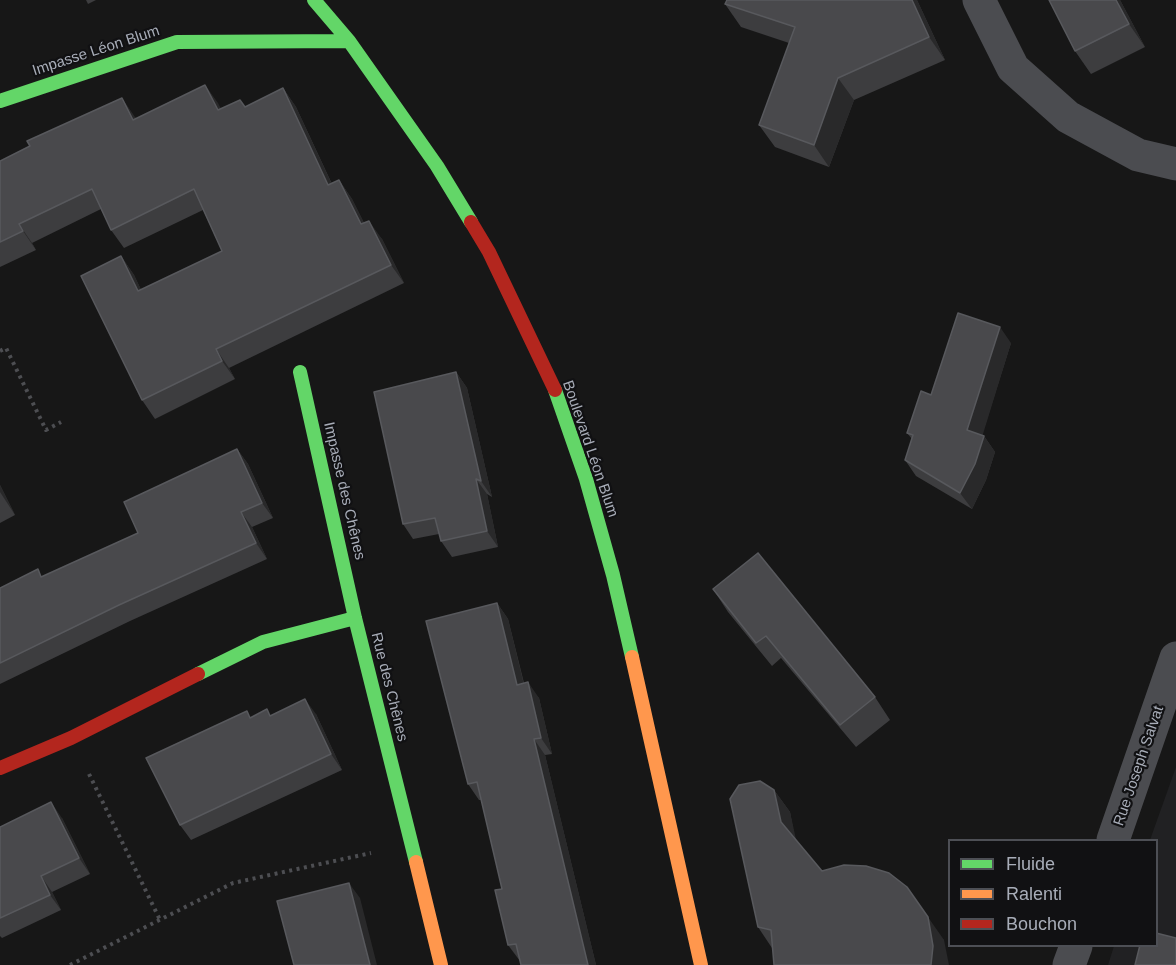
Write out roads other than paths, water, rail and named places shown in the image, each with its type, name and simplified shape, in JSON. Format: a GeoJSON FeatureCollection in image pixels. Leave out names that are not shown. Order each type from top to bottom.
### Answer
{"type":"FeatureCollection","features":[{"type":"Feature","properties":{"kind":"street","name":"Boulevard Léon Blum"},"geometry":{"type":"LineString","coordinates":[[314,0],[349,41],[437,166],[489,252],[554,388],[586,479],[613,575],[701,965]]}},
{"type":"Feature","properties":{"kind":"street"},"geometry":{"type":"LineString","coordinates":[[979,0],[1013,68],[1068,117],[1138,155],[1176,164]]}},
{"type":"Feature","properties":{"kind":"street","name":"Impasse Léon Blum"},"geometry":{"type":"LineString","coordinates":[[0,101],[177,42],[349,41]]}},
{"type":"Feature","properties":{"kind":"street","name":"Impasse des Chênes"},"geometry":{"type":"LineString","coordinates":[[300,372],[355,618]]}},
{"type":"Feature","properties":{"kind":"street","name":"Rue des Chênes"},"geometry":{"type":"LineString","coordinates":[[0,768],[71,738],[263,642],[355,618],[441,965]]}},
{"type":"Feature","properties":{"kind":"street","name":"Rue Joseph Salvat"},"geometry":{"type":"LineString","coordinates":[[1113,839],[1176,658]]}},
{"type":"Feature","properties":{"kind":"street"},"geometry":{"type":"LineString","coordinates":[[1069,965],[1075,947]]}}]}
